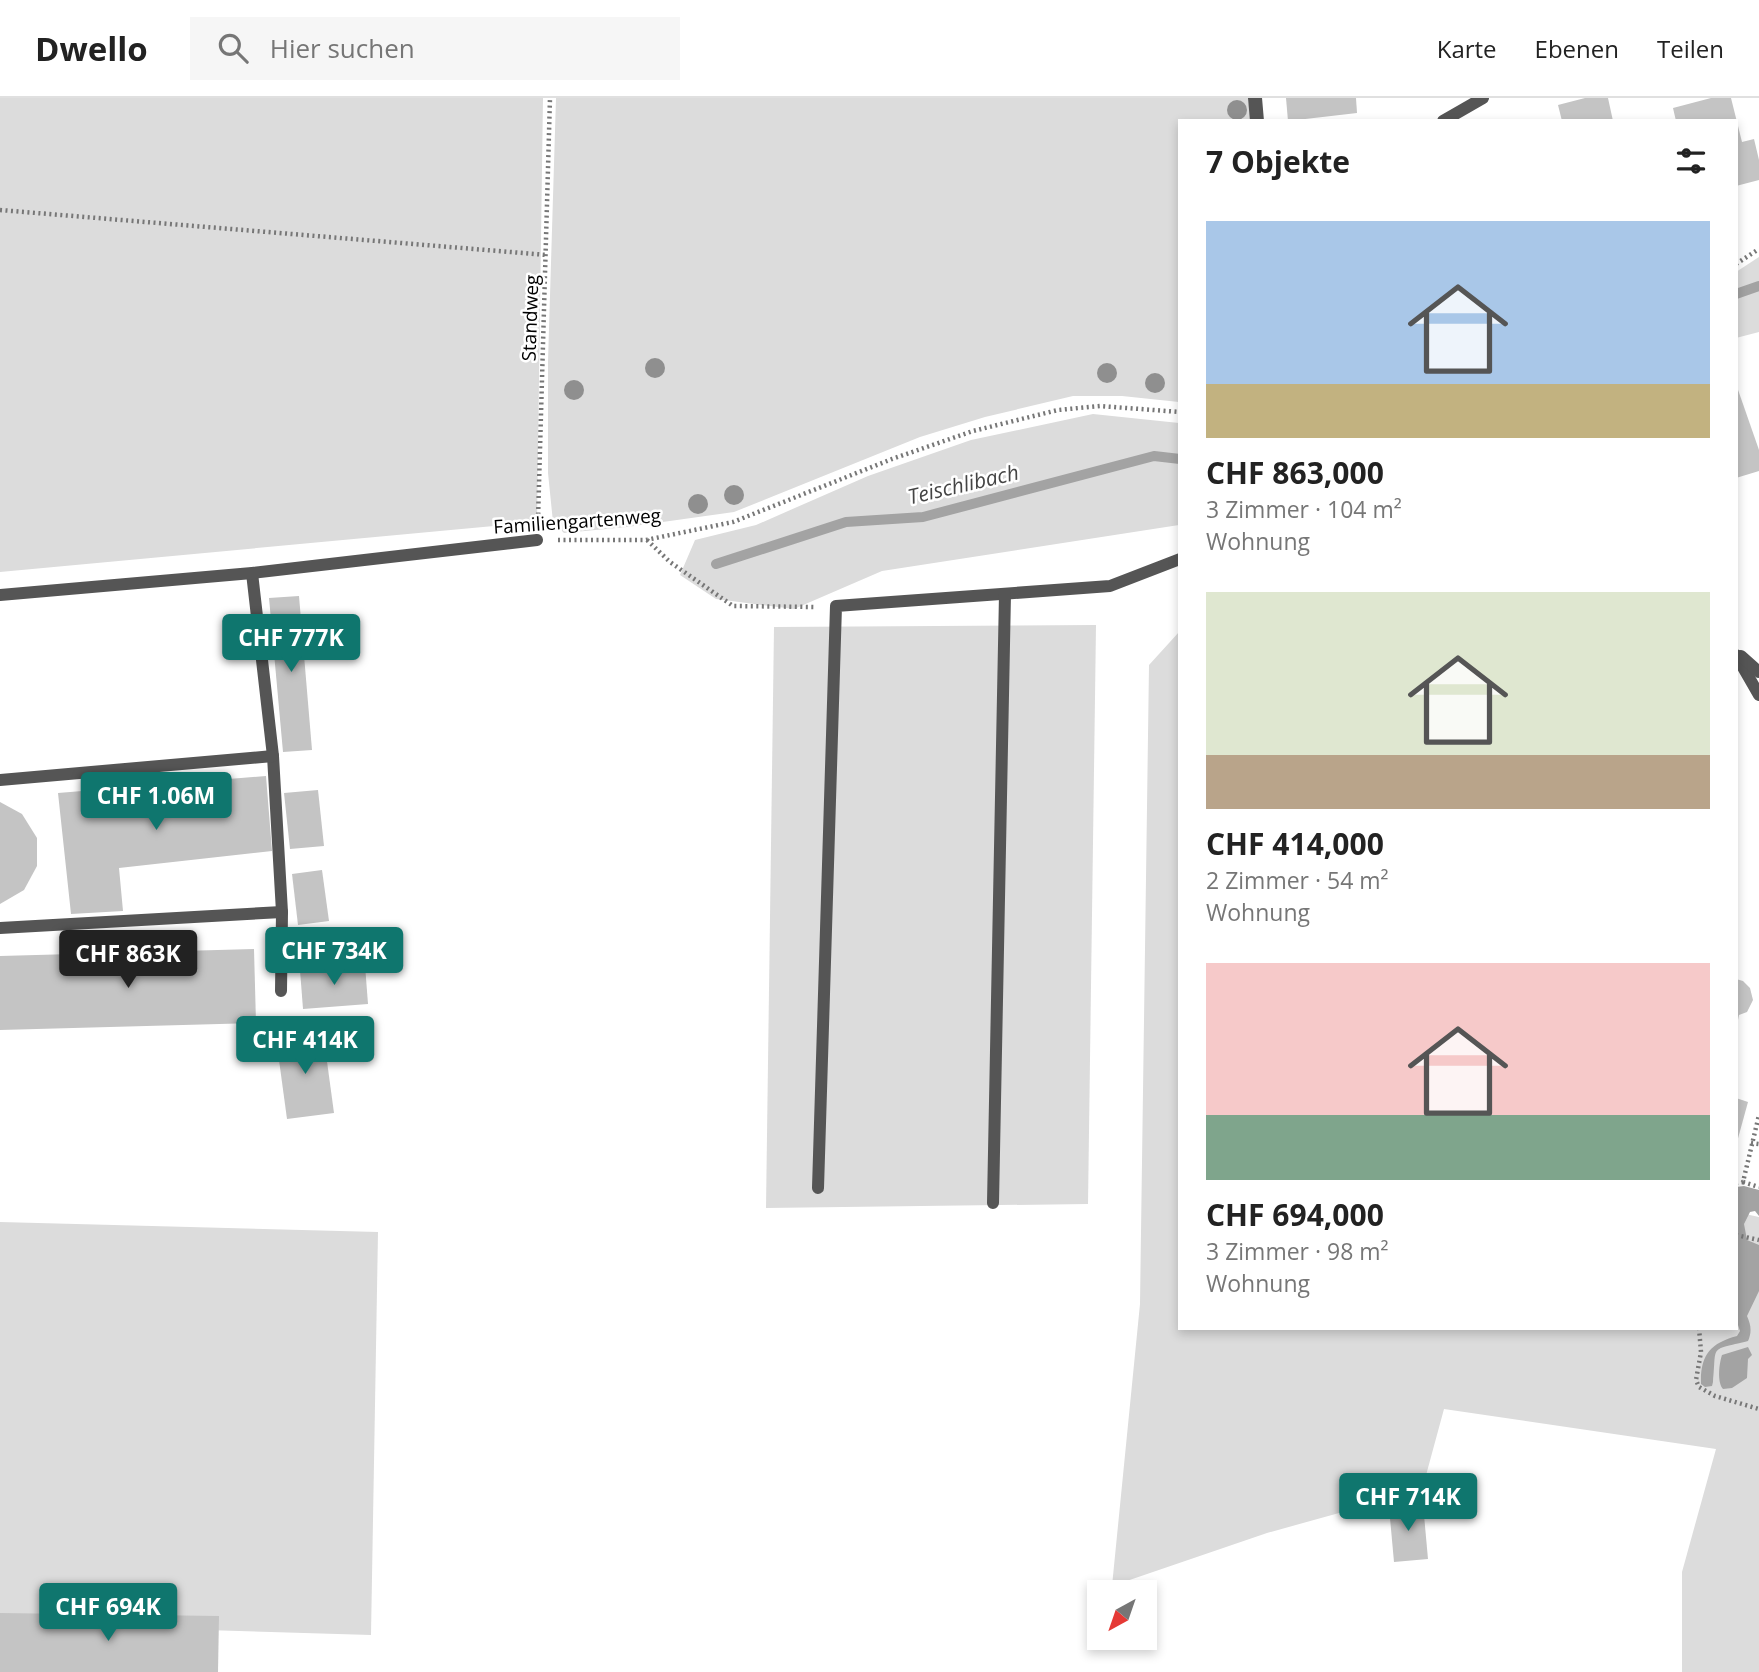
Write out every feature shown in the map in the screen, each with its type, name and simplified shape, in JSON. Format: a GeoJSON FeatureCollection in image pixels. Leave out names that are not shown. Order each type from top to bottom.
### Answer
{"type":"FeatureCollection","features":[{"type":"Feature","properties":{"kind":"street"},"geometry":{"type":"LineString","coordinates":[[1255,98],[1257,119]]}},
{"type":"Feature","properties":{"kind":"lane"},"geometry":{"type":"LineString","coordinates":[[1446,119],[1483,98]]}},
{"type":"Feature","properties":{"kind":"lane","name":"Familiengartenweg"},"geometry":{"type":"LineString","coordinates":[[0,595],[252,573],[537,540]]}},
{"type":"Feature","properties":{"kind":"lane"},"geometry":{"type":"LineString","coordinates":[[818,1188],[836,606],[1110,586],[1178,560]]}},
{"type":"Feature","properties":{"kind":"lane"},"geometry":{"type":"LineString","coordinates":[[252,573],[273,756],[282,912],[281,991]]}},
{"type":"Feature","properties":{"kind":"lane"},"geometry":{"type":"LineString","coordinates":[[993,1203],[1004,594]]}},
{"type":"Feature","properties":{"kind":"lane"},"geometry":{"type":"LineString","coordinates":[[1738,655],[1759,672]]}},
{"type":"Feature","properties":{"kind":"lane"},"geometry":{"type":"LineString","coordinates":[[1738,657],[1759,695]]}},
{"type":"Feature","properties":{"kind":"lane"},"geometry":{"type":"LineString","coordinates":[[0,780],[273,756]]}},
{"type":"Feature","properties":{"kind":"lane"},"geometry":{"type":"LineString","coordinates":[[0,928],[282,912]]}},
{"type":"Feature","properties":{"kind":"path","name":"Standweg"},"geometry":{"type":"LineString","coordinates":[[537,540],[550,98]]}},
{"type":"Feature","properties":{"kind":"path"},"geometry":{"type":"LineString","coordinates":[[0,210],[547,255]]}},
{"type":"Feature","properties":{"kind":"path"},"geometry":{"type":"LineString","coordinates":[[1738,263],[1759,249]]}},
{"type":"Feature","properties":{"kind":"path","name":"Familiengartenweg"},"geometry":{"type":"LineString","coordinates":[[537,540],[646,540],[733,522],[892,459],[973,431],[1058,410],[1100,406],[1178,412]]}},
{"type":"Feature","properties":{"kind":"path"},"geometry":{"type":"LineString","coordinates":[[646,540],[670,562],[733,606],[836,606]]}},
{"type":"Feature","properties":{"kind":"path"},"geometry":{"type":"LineString","coordinates":[[1743,1182],[1759,1115]]}},
{"type":"Feature","properties":{"kind":"path"},"geometry":{"type":"LineString","coordinates":[[1751,1143],[1759,1144]]}},
{"type":"Feature","properties":{"kind":"path"},"geometry":{"type":"LineString","coordinates":[[1738,1183],[1759,1187]]}},
{"type":"Feature","properties":{"kind":"path"},"geometry":{"type":"LineString","coordinates":[[1738,1235],[1759,1240]]}},
{"type":"Feature","properties":{"kind":"path"},"geometry":{"type":"LineString","coordinates":[[1699,1330],[1701,1352],[1696,1380],[1699,1387],[1715,1396],[1759,1409]]}},
{"type":"Feature","properties":{"kind":"shaded area"},"geometry":{"type":"Polygon","coordinates":[[[0,98],[543,98],[537,522],[0,572],[0,98]]]}},
{"type":"Feature","properties":{"kind":"shaded area"},"geometry":{"type":"Polygon","coordinates":[[[556,98],[1248,98],[1251,119],[1178,119],[1178,402],[1122,396],[1073,396],[985,417],[920,437],[734,512],[564,533],[553,522],[548,473],[548,362],[556,98]]]}},
{"type":"Feature","properties":{"kind":"shaded area"},"geometry":{"type":"Polygon","coordinates":[[[1759,257],[1759,332],[1738,337],[1738,271],[1759,257]]]}},
{"type":"Feature","properties":{"kind":"shaded area"},"geometry":{"type":"Polygon","coordinates":[[[1093,414],[1178,423],[1178,525],[882,571],[794,609],[716,599],[680,575],[695,540],[756,525],[868,476],[971,440],[1093,414]]]}},
{"type":"Feature","properties":{"kind":"shaded area"},"geometry":{"type":"Polygon","coordinates":[[[1096,625],[1088,1204],[766,1208],[774,627],[1096,625]]]}},
{"type":"Feature","properties":{"kind":"shaded area"},"geometry":{"type":"Polygon","coordinates":[[[1178,633],[1178,1330],[1738,1330],[1738,1212],[1759,1217],[1759,1672],[1682,1672],[1682,1572],[1716,1449],[1444,1409],[1422,1490],[1267,1533],[1130,1580],[1113,1580],[1140,1304],[1149,665],[1178,633]]]}},
{"type":"Feature","properties":{"kind":"shaded area"},"geometry":{"type":"Polygon","coordinates":[[[1738,1187],[1759,1190],[1759,1216],[1755,1211],[1750,1212],[1744,1224],[1747,1240],[1759,1245],[1759,1291],[1747,1316],[1750,1329],[1748,1341],[1717,1351],[1712,1386],[1705,1387],[1701,1384],[1701,1374],[1708,1352],[1737,1336],[1740,1331],[1738,1187]]]}},
{"type":"Feature","properties":{"kind":"shaded area"},"geometry":{"type":"Polygon","coordinates":[[[0,1222],[378,1232],[371,1635],[0,1624],[0,1222]]]}},
{"type":"Feature","properties":{"kind":"shaded area"},"geometry":{"type":"Polygon","coordinates":[[[1748,1347],[1752,1355],[1748,1359],[1747,1378],[1732,1388],[1723,1389],[1719,1378],[1722,1355],[1748,1347]]]}},
{"type":"Feature","properties":{"kind":"building"},"geometry":{"type":"Polygon","coordinates":[[[1286,98],[1356,98],[1357,113],[1288,119],[1286,98]]]}},
{"type":"Feature","properties":{"kind":"building"},"geometry":{"type":"Polygon","coordinates":[[[1585,98],[1608,98],[1613,119],[1562,119],[1558,105],[1585,98]]]}},
{"type":"Feature","properties":{"kind":"building"},"geometry":{"type":"Polygon","coordinates":[[[1711,98],[1731,98],[1736,119],[1676,119],[1673,108],[1711,98]]]}},
{"type":"Feature","properties":{"kind":"building"},"geometry":{"type":"Polygon","coordinates":[[[1738,126],[1742,142],[1754,139],[1759,160],[1759,180],[1738,185],[1738,126]]]}},
{"type":"Feature","properties":{"kind":"building"},"geometry":{"type":"Polygon","coordinates":[[[1738,390],[1759,450],[1759,471],[1738,477],[1738,390]]]}},
{"type":"Feature","properties":{"kind":"building"},"geometry":{"type":"Polygon","coordinates":[[[299,596],[312,750],[283,752],[269,598],[299,596]]]}},
{"type":"Feature","properties":{"kind":"building"},"geometry":{"type":"Polygon","coordinates":[[[266,776],[272,851],[119,868],[123,911],[71,914],[58,793],[266,776]]]}},
{"type":"Feature","properties":{"kind":"building"},"geometry":{"type":"Polygon","coordinates":[[[318,790],[324,846],[290,849],[284,793],[318,790]]]}},
{"type":"Feature","properties":{"kind":"building"},"geometry":{"type":"Polygon","coordinates":[[[0,802],[22,814],[37,838],[37,866],[24,890],[0,904],[0,802]]]}},
{"type":"Feature","properties":{"kind":"building"},"geometry":{"type":"Polygon","coordinates":[[[322,870],[329,921],[298,925],[292,874],[322,870]]]}},
{"type":"Feature","properties":{"kind":"building"},"geometry":{"type":"Polygon","coordinates":[[[254,949],[256,1023],[0,1030],[0,956],[254,949]]]}},
{"type":"Feature","properties":{"kind":"building"},"geometry":{"type":"Polygon","coordinates":[[[365,965],[368,1004],[303,1009],[300,970],[365,965]]]}},
{"type":"Feature","properties":{"kind":"building"},"geometry":{"type":"Polygon","coordinates":[[[1738,980],[1750,988],[1753,1000],[1747,1012],[1739,1015],[1738,1020],[1738,980]]]}},
{"type":"Feature","properties":{"kind":"building"},"geometry":{"type":"Polygon","coordinates":[[[323,1032],[334,1113],[287,1119],[276,1038],[323,1032]]]}},
{"type":"Feature","properties":{"kind":"building"},"geometry":{"type":"Polygon","coordinates":[[[1738,1099],[1748,1102],[1738,1138],[1738,1099]]]}},
{"type":"Feature","properties":{"kind":"building"},"geometry":{"type":"Polygon","coordinates":[[[1423,1504],[1428,1559],[1394,1562],[1389,1507],[1423,1504]]]}},
{"type":"Feature","properties":{"kind":"building"},"geometry":{"type":"Polygon","coordinates":[[[0,1613],[219,1616],[218,1672],[0,1672],[0,1613]]]}},
{"type":"Feature","properties":{"kind":"waterway","name":"Teischlibach"},"geometry":{"type":"LineString","coordinates":[[1738,293],[1759,286]]}},
{"type":"Feature","properties":{"kind":"waterway","name":"Teischlibach"},"geometry":{"type":"LineString","coordinates":[[716,564],[846,522],[923,517],[1154,456],[1178,459]]}}]}
